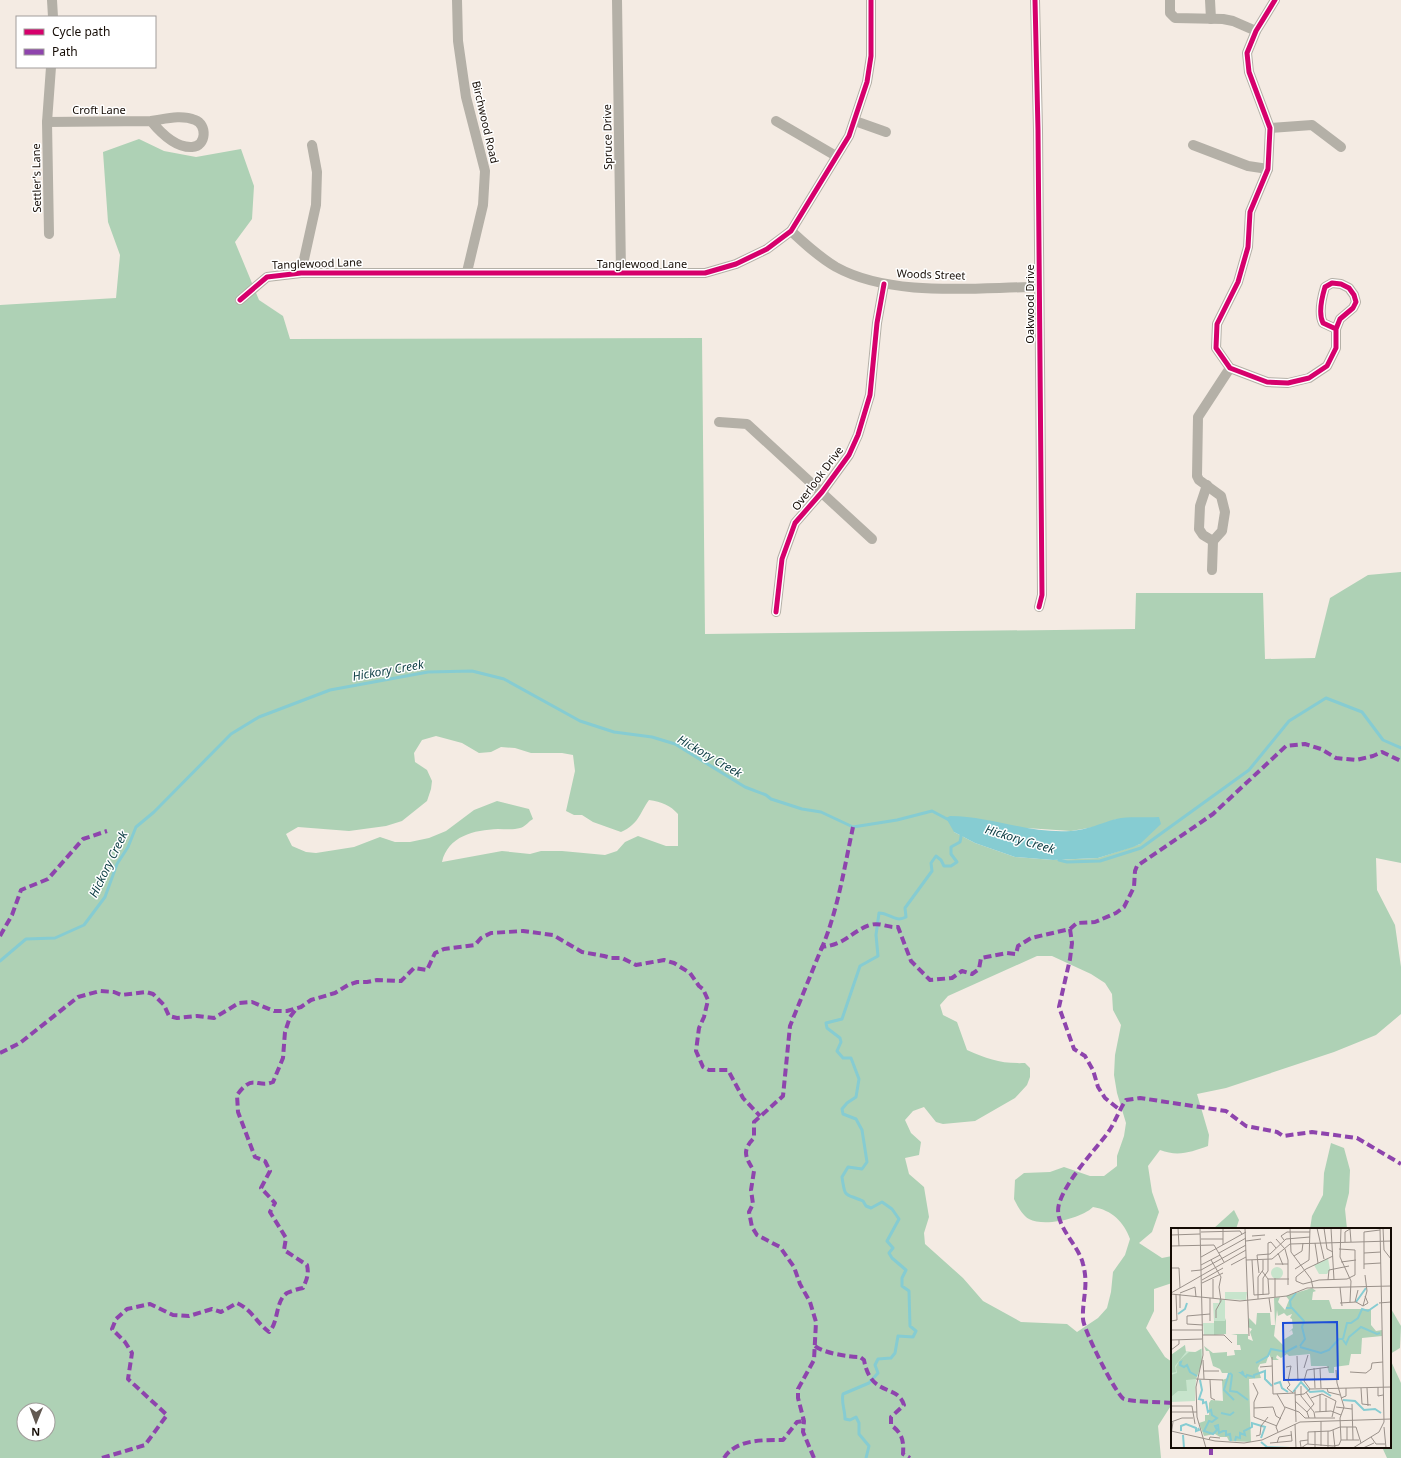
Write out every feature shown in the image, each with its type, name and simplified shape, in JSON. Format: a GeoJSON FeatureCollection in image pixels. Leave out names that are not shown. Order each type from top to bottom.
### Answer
{"type":"FeatureCollection","features":[{"type":"Feature","properties":{"kind":"street"},"geometry":{"type":"LineString","coordinates":[[52,0],[52,16]]}},
{"type":"Feature","properties":{"kind":"street","name":"Birchwood Road"},"geometry":{"type":"LineString","coordinates":[[457,0],[458,41],[466,97],[485,170],[482,205],[467,272]]}},
{"type":"Feature","properties":{"kind":"street","name":"Spruce Drive"},"geometry":{"type":"LineString","coordinates":[[617,0],[621,273]]}},
{"type":"Feature","properties":{"kind":"street","name":"Tanglewood Lane"},"geometry":{"type":"LineString","coordinates":[[240,300],[267,277],[301,274],[467,272],[705,273],[736,264],[767,249],[791,230],[849,136],[867,82],[869,68],[871,0]]}},
{"type":"Feature","properties":{"kind":"street","name":"Oakwood Drive"},"geometry":{"type":"LineString","coordinates":[[1035,0],[1038,130],[1042,595],[1040,607]]}},
{"type":"Feature","properties":{"kind":"street"},"geometry":{"type":"LineString","coordinates":[[1170,0],[1170,13],[1175,18],[1232,21],[1256,31]]}},
{"type":"Feature","properties":{"kind":"street"},"geometry":{"type":"LineString","coordinates":[[1210,0],[1210,19]]}},
{"type":"Feature","properties":{"kind":"street"},"geometry":{"type":"LineString","coordinates":[[1275,0],[1256,31],[1248,53],[1249,72],[1270,128],[1268,169],[1250,212],[1248,247],[1238,282],[1217,324],[1216,348],[1230,368],[1267,382],[1288,383],[1309,378],[1327,366],[1336,348],[1336,329],[1340,319],[1353,308],[1356,302],[1351,291],[1341,284],[1332,283],[1325,287],[1321,307],[1321,318],[1323,323],[1336,329]]}},
{"type":"Feature","properties":{"kind":"street","name":"Settler's Lane"},"geometry":{"type":"LineString","coordinates":[[49,234],[47,122],[50,68]]}},
{"type":"Feature","properties":{"kind":"street","name":"Croft Lane"},"geometry":{"type":"LineString","coordinates":[[47,122],[151,121],[181,117],[196,120],[201,125],[204,132],[203,139],[200,144],[194,147],[184,146],[161,133],[151,121]]}},
{"type":"Feature","properties":{"kind":"street"},"geometry":{"type":"LineString","coordinates":[[776,121],[836,156]]}},
{"type":"Feature","properties":{"kind":"street"},"geometry":{"type":"LineString","coordinates":[[855,121],[886,132]]}},
{"type":"Feature","properties":{"kind":"street"},"geometry":{"type":"LineString","coordinates":[[1270,128],[1312,125],[1340,147]]}},
{"type":"Feature","properties":{"kind":"street"},"geometry":{"type":"LineString","coordinates":[[301,274],[316,205],[317,172],[312,144]]}},
{"type":"Feature","properties":{"kind":"street"},"geometry":{"type":"LineString","coordinates":[[1193,145],[1248,166],[1268,169]]}},
{"type":"Feature","properties":{"kind":"street","name":"Woods Street"},"geometry":{"type":"LineString","coordinates":[[791,230],[811,250],[836,267],[884,284],[921,288],[1039,287]]}},
{"type":"Feature","properties":{"kind":"street","name":"Overlook Drive"},"geometry":{"type":"LineString","coordinates":[[776,612],[782,559],[795,523],[822,492],[849,455],[858,435],[870,395],[877,323],[884,284]]}},
{"type":"Feature","properties":{"kind":"street"},"geometry":{"type":"LineString","coordinates":[[1212,570],[1214,541],[1222,531],[1225,512],[1221,496],[1197,476],[1198,417],[1230,368]]}},
{"type":"Feature","properties":{"kind":"street"},"geometry":{"type":"LineString","coordinates":[[718,422],[748,424],[872,539]]}},
{"type":"Feature","properties":{"kind":"street"},"geometry":{"type":"LineString","coordinates":[[1207,485],[1200,506],[1199,529],[1203,535],[1214,541]]}},
{"type":"Feature","properties":{"kind":"green space"},"geometry":{"type":"Polygon","coordinates":[[[139,139],[164,151],[196,157],[241,149],[254,186],[252,219],[235,242],[259,300],[283,316],[290,339],[702,338],[705,634],[1135,629],[1136,593],[1263,593],[1265,659],[1315,658],[1330,598],[1368,575],[1401,572],[1401,863],[1376,858],[1377,890],[1395,925],[1401,967],[1401,1014],[1376,1035],[1334,1052],[1226,1088],[1197,1094],[1209,1135],[1208,1146],[1184,1153],[1173,1153],[1160,1150],[1148,1166],[1152,1192],[1159,1212],[1152,1232],[1139,1243],[1162,1258],[1171,1256],[1171,1283],[1154,1289],[1154,1311],[1146,1328],[1165,1357],[1171,1361],[1171,1406],[1158,1426],[1161,1458],[0,1458],[0,305],[116,298],[120,255],[108,222],[103,152],[139,139]],[[436,736],[422,740],[414,753],[415,762],[427,770],[432,781],[431,789],[427,801],[402,821],[386,826],[349,831],[298,827],[286,834],[292,846],[306,852],[316,853],[354,847],[380,837],[395,842],[410,842],[429,838],[446,831],[474,810],[497,801],[529,809],[533,819],[518,829],[480,831],[463,836],[450,846],[445,853],[442,862],[502,851],[530,854],[541,851],[562,851],[605,855],[617,851],[625,842],[638,836],[666,846],[678,846],[678,814],[672,808],[662,803],[649,800],[632,826],[621,832],[593,822],[582,815],[574,815],[566,811],[575,771],[573,755],[562,753],[531,753],[515,748],[501,747],[491,752],[479,753],[462,743],[436,736]],[[1117,819],[1094,827],[1071,831],[1026,828],[954,832],[975,843],[1015,857],[1053,860],[1098,858],[1140,844],[1117,819]],[[1037,956],[948,996],[940,1005],[943,1015],[957,1022],[967,1050],[995,1060],[1009,1063],[1025,1063],[1030,1068],[1030,1077],[1027,1085],[1015,1098],[975,1121],[943,1124],[936,1122],[924,1107],[913,1111],[905,1120],[911,1133],[921,1142],[919,1155],[905,1158],[909,1174],[924,1187],[929,1217],[924,1233],[925,1244],[963,1278],[983,1301],[1021,1322],[1067,1324],[1077,1332],[1098,1318],[1107,1308],[1111,1292],[1113,1272],[1125,1255],[1130,1239],[1121,1222],[1106,1211],[1093,1207],[1080,1215],[1053,1222],[1029,1219],[1018,1207],[1014,1199],[1015,1180],[1024,1173],[1050,1172],[1064,1167],[1090,1176],[1104,1176],[1117,1166],[1117,1156],[1124,1136],[1126,1123],[1117,1093],[1114,1075],[1115,1055],[1121,1025],[1113,1010],[1112,994],[1105,983],[1091,974],[1052,956],[1037,956]]]}},
{"type":"Feature","properties":{"kind":"green space"},"geometry":{"type":"Polygon","coordinates":[[[1331,1143],[1344,1148],[1350,1170],[1349,1193],[1345,1209],[1347,1228],[1310,1228],[1312,1216],[1323,1195],[1324,1173],[1331,1143]]]}},
{"type":"Feature","properties":{"kind":"green space"},"geometry":{"type":"Polygon","coordinates":[[[1234,1210],[1239,1220],[1236,1228],[1214,1228],[1234,1210]]]}},
{"type":"Feature","properties":{"kind":"green space"},"geometry":{"type":"Polygon","coordinates":[[[1391,1309],[1401,1326],[1400,1348],[1391,1353],[1391,1309]]]}},
{"type":"Feature","properties":{"kind":"green space"},"geometry":{"type":"Polygon","coordinates":[[[1391,1361],[1401,1383],[1401,1458],[1387,1458],[1382,1448],[1391,1448],[1391,1361]]]}},
{"type":"Feature","properties":{"kind":"water"},"geometry":{"type":"Polygon","coordinates":[[[950,816],[980,819],[1025,828],[1056,831],[1083,829],[1116,819],[1126,818],[1159,817],[1161,824],[1140,844],[1133,847],[1098,858],[1053,860],[1015,857],[975,843],[954,832],[946,818],[950,816]]]}},
{"type":"Feature","properties":{"kind":"waterway","name":"Hickory Creek"},"geometry":{"type":"LineString","coordinates":[[0,961],[26,939],[55,938],[84,925],[105,897],[117,864],[128,847],[136,827],[154,812],[231,734],[259,717],[330,690],[428,672],[472,671],[504,679],[580,721],[614,732],[652,737],[675,744],[745,787],[766,795],[771,799],[802,809],[821,812],[853,827],[897,820],[932,811],[949,820]]}},
{"type":"Feature","properties":{"kind":"waterway","name":"Hickory Creek"},"geometry":{"type":"LineString","coordinates":[[1059,860],[1067,862],[1100,861],[1141,848],[1249,770],[1289,721],[1326,698],[1362,712],[1383,740],[1401,748]]}},
{"type":"Feature","properties":{"kind":"waterway"},"geometry":{"type":"LineString","coordinates":[[866,1458],[869,1446],[859,1434],[859,1423],[856,1417],[850,1420],[845,1419],[842,1400],[843,1394],[869,1383],[878,1373],[875,1365],[878,1359],[891,1358],[895,1353],[898,1336],[913,1337],[916,1331],[910,1326],[909,1291],[902,1286],[902,1278],[906,1270],[892,1258],[889,1253],[893,1248],[887,1241],[899,1219],[892,1209],[882,1202],[871,1208],[866,1206],[863,1201],[849,1196],[844,1189],[842,1177],[848,1167],[862,1169],[867,1162],[862,1130],[856,1119],[843,1114],[842,1109],[847,1103],[856,1097],[859,1079],[851,1058],[843,1058],[837,1051],[841,1042],[840,1038],[827,1028],[826,1023],[842,1019],[860,966],[878,956],[876,935],[879,913],[899,919],[906,917],[905,908],[932,871],[931,863],[936,856],[941,860],[944,866],[951,866],[957,862],[951,854],[951,847],[960,842],[962,832]]}},
{"type":"Feature","properties":{"kind":"marked path"},"geometry":{"type":"LineString","coordinates":[[814,1458],[803,1432],[804,1421],[798,1398],[798,1389],[814,1360],[816,1322],[810,1302],[800,1284],[794,1267],[780,1247],[757,1235],[752,1227],[749,1212],[753,1204],[751,1190],[754,1171],[747,1158],[746,1151],[747,1147],[754,1138],[754,1122],[783,1096],[790,1026],[822,947],[843,941],[870,925],[877,924],[898,927],[911,961],[930,980],[952,978],[962,971],[972,974],[979,969],[981,958],[1007,953],[1016,954],[1018,946],[1031,938],[1070,929],[1077,923],[1095,922],[1116,913],[1124,907],[1134,887],[1135,871],[1137,866],[1213,814],[1286,746],[1305,744],[1321,749],[1336,758],[1356,760],[1382,752],[1401,761]]}},
{"type":"Feature","properties":{"kind":"marked path"},"geometry":{"type":"LineString","coordinates":[[821,950],[836,905],[853,827]]}},
{"type":"Feature","properties":{"kind":"marked path"},"geometry":{"type":"LineString","coordinates":[[0,936],[12,915],[21,890],[48,879],[83,839],[107,831]]}},
{"type":"Feature","properties":{"kind":"marked path"},"geometry":{"type":"LineString","coordinates":[[1070,929],[1072,943],[1070,959],[1059,1007],[1074,1049],[1085,1056],[1093,1070],[1098,1087],[1105,1098],[1120,1110]]}},
{"type":"Feature","properties":{"kind":"marked path"},"geometry":{"type":"LineString","coordinates":[[0,1053],[20,1043],[78,997],[100,991],[114,992],[121,995],[146,992],[153,994],[164,1005],[169,1016],[177,1018],[197,1016],[214,1018],[239,1003],[252,1002],[274,1011],[287,1011],[301,1007],[311,1000],[335,993],[348,985],[357,982],[377,980],[401,981],[414,968],[427,970],[435,953],[444,949],[475,945],[481,938],[491,933],[523,931],[553,935],[582,952],[611,958],[622,958],[636,965],[664,960],[674,963],[690,973],[699,986],[703,989],[708,1000],[704,1017],[699,1028],[696,1051],[703,1067],[709,1070],[728,1070],[743,1098],[760,1116]]}},
{"type":"Feature","properties":{"kind":"marked path"},"geometry":{"type":"LineString","coordinates":[[102,1458],[145,1445],[167,1415],[128,1379],[132,1353],[125,1342],[112,1329],[116,1319],[127,1309],[150,1304],[173,1315],[189,1316],[212,1309],[221,1312],[237,1303],[250,1312],[269,1332],[272,1328],[283,1297],[289,1292],[303,1288],[307,1279],[307,1265],[284,1250],[286,1238],[270,1212],[275,1203],[261,1188],[270,1171],[265,1161],[255,1157],[238,1112],[237,1095],[247,1084],[255,1082],[267,1084],[273,1082],[283,1058],[285,1032],[290,1017],[296,1009]]}},
{"type":"Feature","properties":{"kind":"marked path"},"geometry":{"type":"LineString","coordinates":[[1171,1403],[1124,1399],[1114,1386],[1084,1325],[1083,1312],[1085,1272],[1081,1257],[1063,1227],[1058,1212],[1062,1195],[1067,1186],[1107,1134],[1126,1100],[1140,1098],[1226,1111],[1246,1126],[1277,1132],[1283,1136],[1312,1132],[1357,1138],[1401,1164]]}},
{"type":"Feature","properties":{"kind":"marked path"},"geometry":{"type":"LineString","coordinates":[[815,1346],[830,1353],[860,1357],[864,1360],[867,1372],[872,1380],[901,1398],[904,1405],[891,1417],[891,1425],[902,1437],[903,1454],[910,1458]]}},
{"type":"Feature","properties":{"kind":"marked path"},"geometry":{"type":"LineString","coordinates":[[724,1458],[735,1447],[743,1444],[767,1440],[783,1440],[797,1422],[804,1421],[803,1418]]}},
{"type":"Feature","properties":{"kind":"marked path"},"geometry":{"type":"LineString","coordinates":[[1211,1448],[1211,1458]]}},
{"type":"Feature","properties":{"kind":"cycle path"},"geometry":{"type":"LineString","coordinates":[[240,300],[267,277],[301,273],[705,273],[736,264],[767,249],[791,231],[849,136],[867,82],[871,56],[871,0]]}},
{"type":"Feature","properties":{"kind":"cycle path"},"geometry":{"type":"LineString","coordinates":[[1035,0],[1038,130],[1042,595],[1039,607]]}},
{"type":"Feature","properties":{"kind":"cycle path"},"geometry":{"type":"LineString","coordinates":[[1275,0],[1256,31],[1247,53],[1249,72],[1270,128],[1268,169],[1250,212],[1248,247],[1238,282],[1217,324],[1216,348],[1230,368],[1267,382],[1288,383],[1309,378],[1327,366],[1336,348],[1336,329],[1340,319],[1353,308],[1356,302],[1354,295],[1349,288],[1341,284],[1332,283],[1325,287],[1321,315],[1323,323],[1336,329]]}},
{"type":"Feature","properties":{"kind":"cycle path"},"geometry":{"type":"LineString","coordinates":[[776,612],[782,559],[795,523],[822,492],[849,455],[858,435],[870,395],[877,323],[884,284]]}}]}
